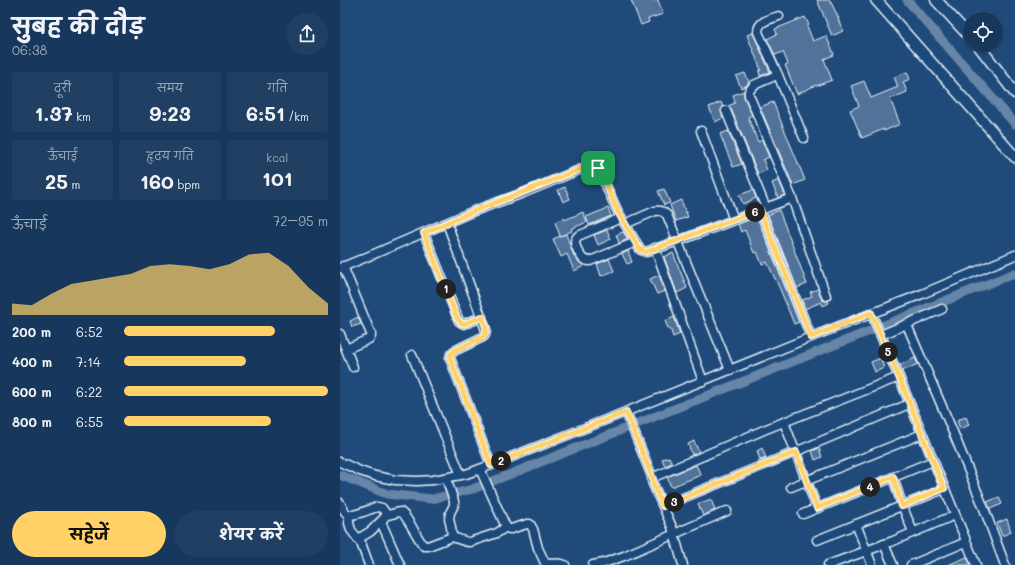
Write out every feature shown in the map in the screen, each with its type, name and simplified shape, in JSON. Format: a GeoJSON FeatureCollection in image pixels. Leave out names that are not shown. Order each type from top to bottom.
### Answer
{"type":"FeatureCollection","features":[{"type":"Feature","properties":{"kind":"street"},"geometry":{"type":"LineString","coordinates":[[876,0],[1015,157]]}},
{"type":"Feature","properties":{"kind":"street"},"geometry":{"type":"LineString","coordinates":[[936,0],[963,29]]}},
{"type":"Feature","properties":{"kind":"street"},"geometry":{"type":"LineString","coordinates":[[778,16],[761,23],[758,32],[804,138]]}},
{"type":"Feature","properties":{"kind":"street"},"geometry":{"type":"LineString","coordinates":[[983,52],[1015,93]]}},
{"type":"Feature","properties":{"kind":"street"},"geometry":{"type":"LineString","coordinates":[[777,75],[754,85],[749,91],[749,95],[792,198],[826,296]]}},
{"type":"Feature","properties":{"kind":"street"},"geometry":{"type":"LineString","coordinates":[[726,111],[811,337]]}},
{"type":"Feature","properties":{"kind":"street"},"geometry":{"type":"LineString","coordinates":[[701,131],[734,220]]}},
{"type":"Feature","properties":{"kind":"street"},"geometry":{"type":"LineString","coordinates":[[346,349],[369,339],[371,334],[342,267],[424,233],[479,208],[586,167],[594,165],[600,170],[623,221],[643,252],[678,241],[792,198]]}},
{"type":"Feature","properties":{"kind":"street"},"geometry":{"type":"LineString","coordinates":[[636,242],[590,261],[583,259],[580,256],[575,244],[575,241],[580,234],[655,211],[660,210],[664,212],[667,215],[678,241],[730,370]]}},
{"type":"Feature","properties":{"kind":"street"},"geometry":{"type":"LineString","coordinates":[[447,223],[486,330],[485,335],[480,339],[454,351],[450,358],[491,465]]}},
{"type":"Feature","properties":{"kind":"street"},"geometry":{"type":"LineString","coordinates":[[424,233],[459,321],[464,324],[482,317]]}},
{"type":"Feature","properties":{"kind":"street"},"geometry":{"type":"LineString","coordinates":[[655,248],[703,381]]}},
{"type":"Feature","properties":{"kind":"street"},"geometry":{"type":"LineString","coordinates":[[340,462],[360,472],[395,480],[446,478],[480,469],[922,294],[1015,255]]}},
{"type":"Feature","properties":{"kind":"street"},"geometry":{"type":"LineString","coordinates":[[878,330],[907,325],[942,309]]}},
{"type":"Feature","properties":{"kind":"street"},"geometry":{"type":"LineString","coordinates":[[871,313],[899,377],[976,565]]}},
{"type":"Feature","properties":{"kind":"street"},"geometry":{"type":"LineString","coordinates":[[907,325],[953,432],[1005,565]]}},
{"type":"Feature","properties":{"kind":"street"},"geometry":{"type":"LineString","coordinates":[[340,334],[353,367]]}},
{"type":"Feature","properties":{"kind":"street"},"geometry":{"type":"LineString","coordinates":[[412,355],[460,475]]}},
{"type":"Feature","properties":{"kind":"street"},"geometry":{"type":"LineString","coordinates":[[653,479],[657,475],[784,422],[899,377]]}},
{"type":"Feature","properties":{"kind":"street"},"geometry":{"type":"LineString","coordinates":[[663,506],[909,404]]}},
{"type":"Feature","properties":{"kind":"street"},"geometry":{"type":"LineString","coordinates":[[626,412],[653,479],[653,484],[674,534],[683,565]]}},
{"type":"Feature","properties":{"kind":"street"},"geometry":{"type":"LineString","coordinates":[[784,422],[817,508]]}},
{"type":"Feature","properties":{"kind":"street"},"geometry":{"type":"LineString","coordinates":[[791,487],[922,434]]}},
{"type":"Feature","properties":{"kind":"street"},"geometry":{"type":"LineString","coordinates":[[803,514],[933,461]]}},
{"type":"Feature","properties":{"kind":"street"},"geometry":{"type":"LineString","coordinates":[[480,469],[506,527],[511,529],[530,524],[533,528],[538,548],[545,563],[559,563],[565,565]]}},
{"type":"Feature","properties":{"kind":"street"},"geometry":{"type":"LineString","coordinates":[[893,477],[902,506],[913,532]]}},
{"type":"Feature","properties":{"kind":"street"},"geometry":{"type":"LineString","coordinates":[[446,478],[453,496],[454,506],[450,513],[449,519],[452,537]]}},
{"type":"Feature","properties":{"kind":"street"},"geometry":{"type":"LineString","coordinates":[[817,540],[944,488]]}},
{"type":"Feature","properties":{"kind":"street"},"geometry":{"type":"LineString","coordinates":[[340,503],[346,514],[349,515],[355,515],[378,506],[382,508],[387,515]]}},
{"type":"Feature","properties":{"kind":"street"},"geometry":{"type":"LineString","coordinates":[[593,565],[624,556],[727,511]]}},
{"type":"Feature","properties":{"kind":"street"},"geometry":{"type":"LineString","coordinates":[[358,539],[371,531],[387,515],[400,512],[404,514],[424,546],[428,546],[452,537],[465,542],[470,542],[497,533],[506,527]]}},
{"type":"Feature","properties":{"kind":"street"},"geometry":{"type":"LineString","coordinates":[[349,515],[351,530],[361,544],[369,565]]}},
{"type":"Feature","properties":{"kind":"street"},"geometry":{"type":"LineString","coordinates":[[828,565],[955,515]]}},
{"type":"Feature","properties":{"kind":"street"},"geometry":{"type":"LineString","coordinates":[[381,522],[400,565]]}},
{"type":"Feature","properties":{"kind":"street"},"geometry":{"type":"LineString","coordinates":[[856,524],[872,565]]}},
{"type":"Feature","properties":{"kind":"street"},"geometry":{"type":"LineString","coordinates":[[911,565],[966,542]]}},
{"type":"Feature","properties":{"kind":"street"},"geometry":{"type":"LineString","coordinates":[[884,544],[893,565]]}},
{"type":"Feature","properties":{"kind":"building"},"geometry":{"type":"Polygon","coordinates":[[[631,0],[658,0],[663,14],[648,19],[649,22],[641,25],[631,0]]]}},
{"type":"Feature","properties":{"kind":"building"},"geometry":{"type":"Polygon","coordinates":[[[817,0],[830,0],[843,31],[832,36],[817,0]]]}},
{"type":"Feature","properties":{"kind":"building"},"geometry":{"type":"Polygon","coordinates":[[[805,17],[809,25],[807,26],[813,41],[826,36],[832,49],[834,55],[824,59],[832,80],[816,85],[797,94],[785,65],[788,64],[783,52],[775,55],[767,39],[777,34],[775,29],[805,17]]]}},
{"type":"Feature","properties":{"kind":"building"},"geometry":{"type":"Polygon","coordinates":[[[753,33],[770,72],[760,76],[759,71],[761,70],[747,35],[753,33]]]}},
{"type":"Feature","properties":{"kind":"building"},"geometry":{"type":"Polygon","coordinates":[[[907,72],[910,79],[903,82],[907,92],[890,99],[900,124],[862,138],[850,110],[859,106],[851,86],[864,81],[871,98],[898,87],[894,77],[907,72]]]}},
{"type":"Feature","properties":{"kind":"building"},"geometry":{"type":"Polygon","coordinates":[[[745,73],[749,82],[746,86],[741,88],[736,76],[745,73]]]}},
{"type":"Feature","properties":{"kind":"building"},"geometry":{"type":"Polygon","coordinates":[[[744,91],[744,97],[752,115],[748,117],[758,142],[762,140],[769,157],[763,160],[767,170],[758,174],[731,109],[728,106],[735,103],[733,95],[744,91]]]}},
{"type":"Feature","properties":{"kind":"building"},"geometry":{"type":"Polygon","coordinates":[[[721,102],[723,107],[721,111],[723,118],[715,122],[709,107],[721,102]]]}},
{"type":"Feature","properties":{"kind":"building"},"geometry":{"type":"Polygon","coordinates":[[[773,102],[805,180],[793,185],[760,107],[773,102]]]}},
{"type":"Feature","properties":{"kind":"building"},"geometry":{"type":"Polygon","coordinates":[[[728,131],[742,164],[733,167],[720,134],[728,131]]]}},
{"type":"Feature","properties":{"kind":"building"},"geometry":{"type":"Polygon","coordinates":[[[593,171],[597,179],[585,183],[582,175],[593,171]]]}},
{"type":"Feature","properties":{"kind":"building"},"geometry":{"type":"Polygon","coordinates":[[[779,180],[785,195],[778,198],[772,183],[779,180]]]}},
{"type":"Feature","properties":{"kind":"building"},"geometry":{"type":"Polygon","coordinates":[[[565,187],[570,199],[563,202],[558,190],[565,187]]]}},
{"type":"Feature","properties":{"kind":"building"},"geometry":{"type":"Polygon","coordinates":[[[664,189],[670,203],[664,205],[658,191],[664,189]]]}},
{"type":"Feature","properties":{"kind":"building"},"geometry":{"type":"Polygon","coordinates":[[[753,190],[756,198],[743,204],[739,195],[753,190]]]}},
{"type":"Feature","properties":{"kind":"building"},"geometry":{"type":"Polygon","coordinates":[[[681,200],[688,217],[676,221],[670,205],[681,200]]]}},
{"type":"Feature","properties":{"kind":"building"},"geometry":{"type":"Polygon","coordinates":[[[608,208],[611,216],[589,225],[586,217],[608,208]]]}},
{"type":"Feature","properties":{"kind":"building"},"geometry":{"type":"Polygon","coordinates":[[[779,210],[807,284],[797,288],[768,215],[779,210]]]}},
{"type":"Feature","properties":{"kind":"building"},"geometry":{"type":"Polygon","coordinates":[[[583,212],[587,222],[560,236],[555,222],[564,218],[565,220],[583,212]]]}},
{"type":"Feature","properties":{"kind":"building"},"geometry":{"type":"Polygon","coordinates":[[[757,217],[799,322],[794,324],[767,262],[762,264],[757,252],[754,253],[745,230],[741,232],[738,224],[757,217]]]}},
{"type":"Feature","properties":{"kind":"building"},"geometry":{"type":"Polygon","coordinates":[[[607,230],[611,239],[598,245],[594,235],[607,230]]]}},
{"type":"Feature","properties":{"kind":"building"},"geometry":{"type":"Polygon","coordinates":[[[623,232],[628,239],[619,243],[616,235],[623,232]]]}},
{"type":"Feature","properties":{"kind":"building"},"geometry":{"type":"Polygon","coordinates":[[[566,234],[574,256],[584,266],[574,271],[567,254],[561,257],[553,239],[566,234]]]}},
{"type":"Feature","properties":{"kind":"building"},"geometry":{"type":"Polygon","coordinates":[[[628,251],[632,262],[627,264],[622,254],[628,251]]]}},
{"type":"Feature","properties":{"kind":"building"},"geometry":{"type":"Polygon","coordinates":[[[673,253],[687,288],[677,293],[664,257],[673,253]]]}},
{"type":"Feature","properties":{"kind":"building"},"geometry":{"type":"Polygon","coordinates":[[[609,259],[614,271],[601,276],[597,264],[609,259]]]}},
{"type":"Feature","properties":{"kind":"building"},"geometry":{"type":"Polygon","coordinates":[[[659,275],[665,291],[657,294],[650,279],[659,275]]]}},
{"type":"Feature","properties":{"kind":"building"},"geometry":{"type":"Polygon","coordinates":[[[818,289],[822,300],[828,301],[829,303],[823,306],[821,302],[805,309],[802,300],[812,296],[810,292],[818,289]]]}},
{"type":"Feature","properties":{"kind":"building"},"geometry":{"type":"Polygon","coordinates":[[[358,317],[361,324],[352,327],[350,321],[358,317]]]}},
{"type":"Feature","properties":{"kind":"building"},"geometry":{"type":"Polygon","coordinates":[[[674,317],[680,334],[673,337],[670,328],[668,328],[665,321],[674,317]]]}},
{"type":"Feature","properties":{"kind":"building"},"geometry":{"type":"Polygon","coordinates":[[[881,358],[884,368],[875,372],[871,362],[881,358]]]}},
{"type":"Feature","properties":{"kind":"building"},"geometry":{"type":"Polygon","coordinates":[[[915,358],[918,364],[902,371],[900,365],[915,358]]]}},
{"type":"Feature","properties":{"kind":"building"},"geometry":{"type":"Polygon","coordinates":[[[966,417],[969,425],[960,429],[957,420],[966,417]]]}},
{"type":"Feature","properties":{"kind":"building"},"geometry":{"type":"Polygon","coordinates":[[[694,441],[699,452],[692,455],[688,444],[694,441]]]}},
{"type":"Feature","properties":{"kind":"building"},"geometry":{"type":"Polygon","coordinates":[[[762,448],[766,458],[760,460],[757,451],[762,448]]]}},
{"type":"Feature","properties":{"kind":"building"},"geometry":{"type":"Polygon","coordinates":[[[819,448],[822,457],[815,460],[812,451],[819,448]]]}},
{"type":"Feature","properties":{"kind":"building"},"geometry":{"type":"Polygon","coordinates":[[[669,457],[672,463],[665,466],[662,459],[669,457]]]}},
{"type":"Feature","properties":{"kind":"building"},"geometry":{"type":"Polygon","coordinates":[[[696,465],[701,475],[671,487],[667,477],[696,465]]]}},
{"type":"Feature","properties":{"kind":"building"},"geometry":{"type":"Polygon","coordinates":[[[999,497],[1002,504],[990,509],[987,502],[999,497]]]}},
{"type":"Feature","properties":{"kind":"building"},"geometry":{"type":"Polygon","coordinates":[[[711,499],[715,510],[703,516],[698,504],[711,499]]]}},
{"type":"Feature","properties":{"kind":"building"},"geometry":{"type":"Polygon","coordinates":[[[1007,519],[1011,532],[1002,536],[997,523],[1007,519]]]}},
{"type":"Feature","properties":{"kind":"building"},"geometry":{"type":"Polygon","coordinates":[[[967,557],[970,564],[948,565],[967,557]]]}},
{"type":"Feature","properties":{"kind":"waterway"},"geometry":{"type":"LineString","coordinates":[[907,0],[1015,124]]}},
{"type":"Feature","properties":{"kind":"waterway"},"geometry":{"type":"LineString","coordinates":[[340,475],[387,494],[432,499],[473,489],[1015,273]]}},
{"type":"Feature","properties":{"kind":"route"},"geometry":{"type":"LineString","coordinates":[[591,165],[598,168],[617,210],[639,248],[643,252],[678,241],[760,210],[811,337],[871,313],[899,377],[944,488],[902,506],[893,477],[817,508],[796,452],[663,506],[653,484],[653,479],[626,412],[491,465],[450,358],[454,351],[483,337],[486,330],[485,326],[482,317],[464,324],[457,318],[424,233],[474,211],[591,165]]}}]}
